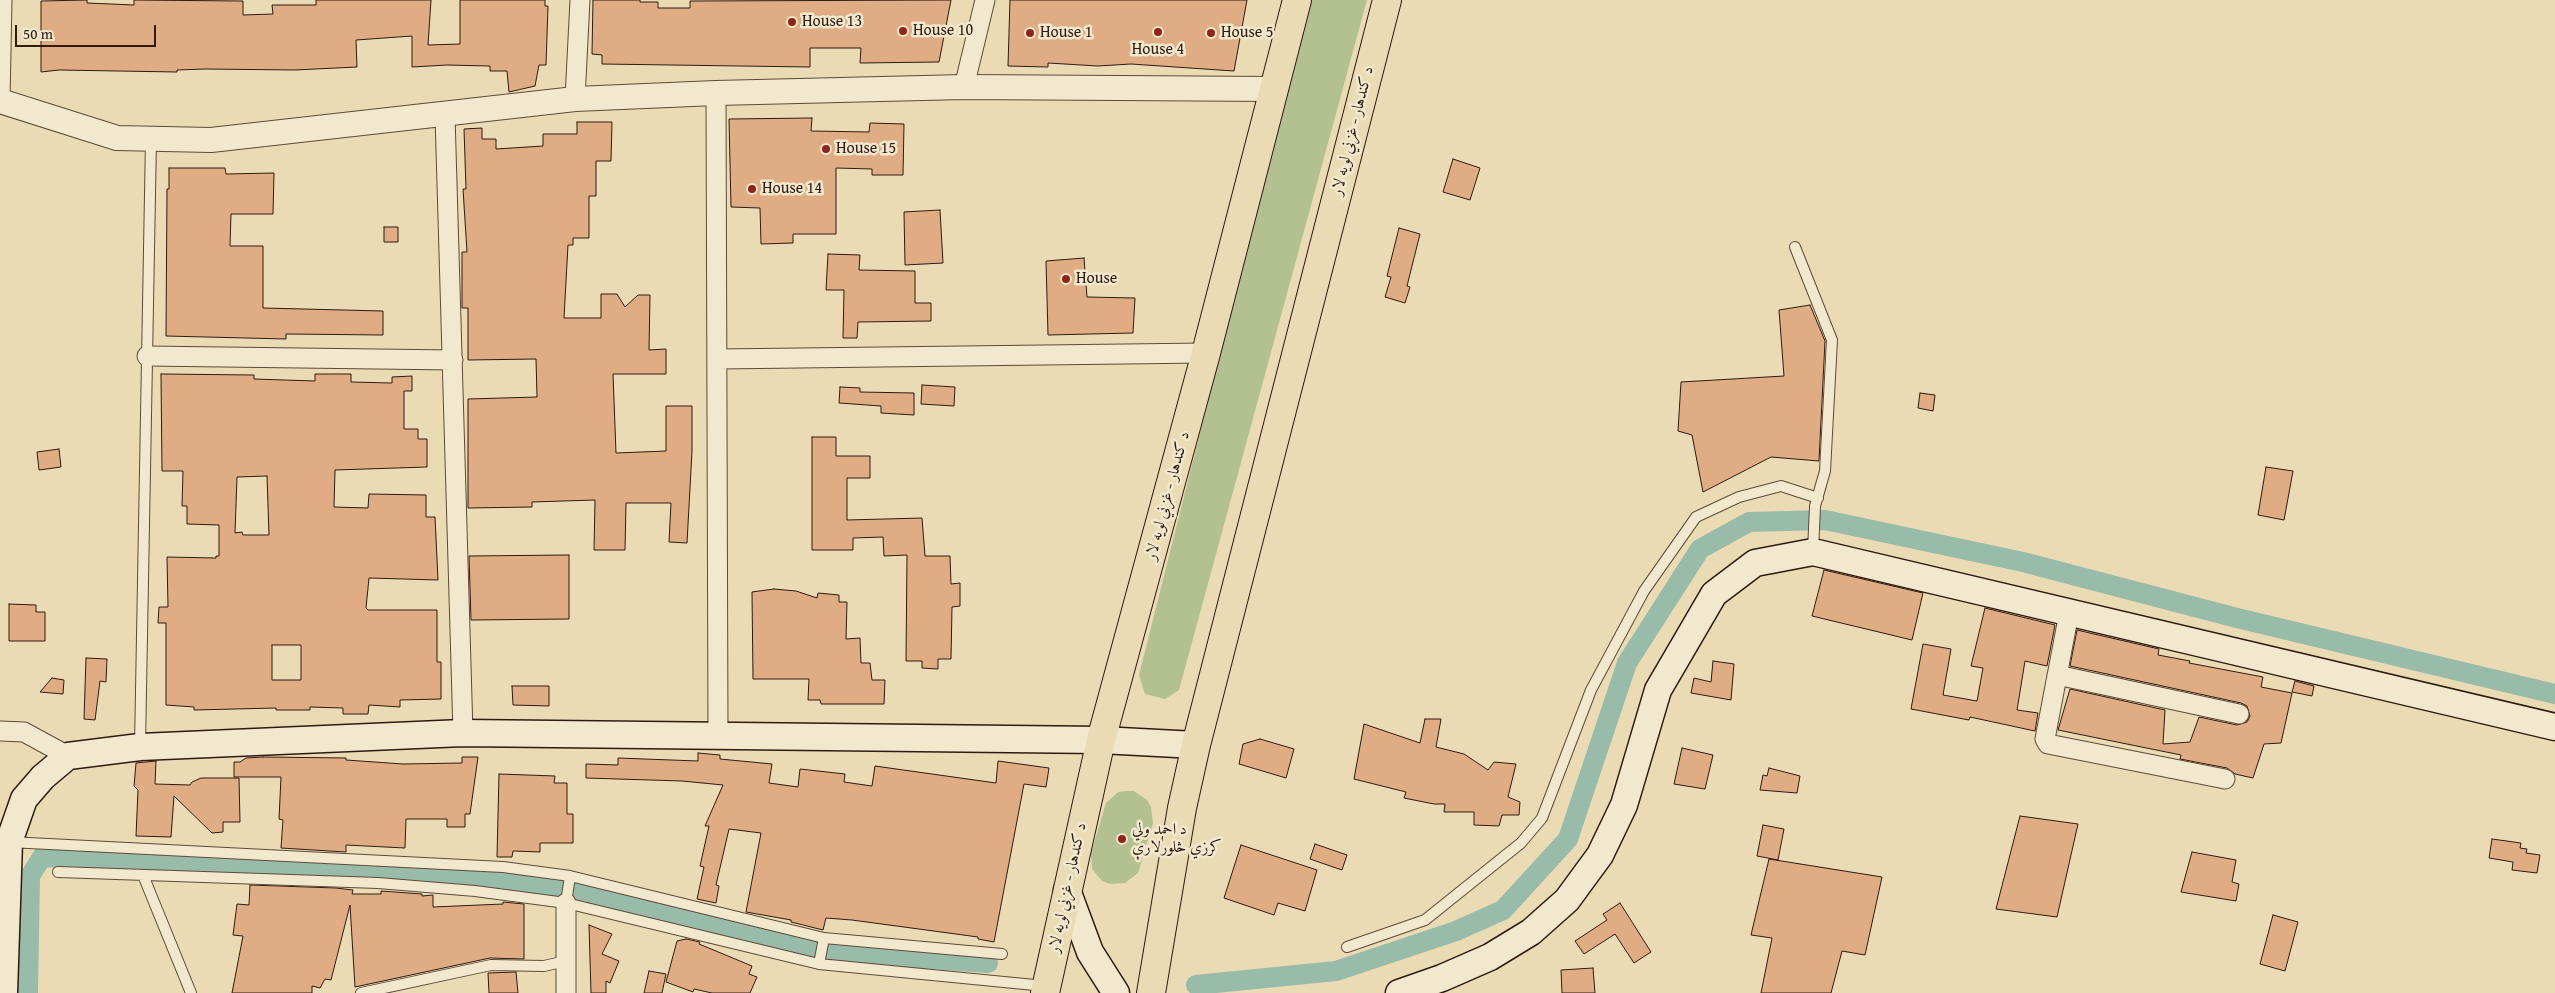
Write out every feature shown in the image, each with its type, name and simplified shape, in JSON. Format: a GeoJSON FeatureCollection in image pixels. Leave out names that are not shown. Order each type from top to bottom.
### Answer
{"type":"FeatureCollection","features":[{"type":"Feature","properties":{"kind":"highway","name":"د کندهار - غزني لويه لار"},"geometry":{"type":"LineString","coordinates":[[1046,989],[1101,740],[1206,353],[1297,0]]}},
{"type":"Feature","properties":{"kind":"highway","name":"د کندهار - غزني لويه لار"},"geometry":{"type":"LineString","coordinates":[[1151,993],[1182,808],[1196,745],[1387,0]]}},
{"type":"Feature","properties":{"kind":"main road"},"geometry":{"type":"LineString","coordinates":[[1400,993],[1442,978],[1490,957],[1532,932],[1568,900],[1600,855],[1624,805],[1658,690],[1714,594],[1755,563],[1813,542],[1878,566],[2069,614],[2555,726]]}},
{"type":"Feature","properties":{"kind":"main road"},"geometry":{"type":"LineString","coordinates":[[4,993],[9,842],[24,799],[42,777],[68,756],[140,747],[463,733],[718,734],[1101,740],[1196,745]]}},
{"type":"Feature","properties":{"kind":"main road"},"geometry":{"type":"LineString","coordinates":[[1067,890],[1090,952],[1116,993]]}},
{"type":"Feature","properties":{"kind":"street"},"geometry":{"type":"LineString","coordinates":[[2,0],[0,101],[117,138],[211,140],[575,99],[716,93],[964,87],[1274,89]]}},
{"type":"Feature","properties":{"kind":"street"},"geometry":{"type":"LineString","coordinates":[[575,99],[580,0]]}},
{"type":"Feature","properties":{"kind":"street"},"geometry":{"type":"LineString","coordinates":[[964,87],[985,0]]}},
{"type":"Feature","properties":{"kind":"street"},"geometry":{"type":"LineString","coordinates":[[716,93],[718,734]]}},
{"type":"Feature","properties":{"kind":"street"},"geometry":{"type":"LineString","coordinates":[[445,115],[463,733]]}},
{"type":"Feature","properties":{"kind":"street"},"geometry":{"type":"LineString","coordinates":[[718,359],[1206,353]]}},
{"type":"Feature","properties":{"kind":"street"},"geometry":{"type":"LineString","coordinates":[[147,356],[453,360]]}},
{"type":"Feature","properties":{"kind":"street"},"geometry":{"type":"LineString","coordinates":[[2069,614],[2045,739],[2048,744],[2225,780]]}},
{"type":"Feature","properties":{"kind":"street"},"geometry":{"type":"LineString","coordinates":[[2057,675],[2239,714]]}},
{"type":"Feature","properties":{"kind":"street"},"geometry":{"type":"LineString","coordinates":[[0,731],[24,732],[68,756]]}},
{"type":"Feature","properties":{"kind":"street"},"geometry":{"type":"LineString","coordinates":[[566,901],[566,993]]}},
{"type":"Feature","properties":{"kind":"lane"},"geometry":{"type":"LineString","coordinates":[[140,747],[151,139]]}},
{"type":"Feature","properties":{"kind":"lane"},"geometry":{"type":"LineString","coordinates":[[1795,247],[1832,340],[1825,471],[1816,502],[1813,542]]}},
{"type":"Feature","properties":{"kind":"lane"},"geometry":{"type":"LineString","coordinates":[[1347,947],[1425,920],[1521,844],[1542,818],[1591,690],[1644,591],[1696,517],[1739,497],[1781,486],[1816,502]]}},
{"type":"Feature","properties":{"kind":"lane"},"geometry":{"type":"LineString","coordinates":[[9,842],[503,867],[570,876],[824,938],[1002,954]]}},
{"type":"Feature","properties":{"kind":"lane"},"geometry":{"type":"LineString","coordinates":[[58,872],[378,883],[566,901],[819,964],[1046,989]]}},
{"type":"Feature","properties":{"kind":"lane"},"geometry":{"type":"LineString","coordinates":[[143,875],[191,993]]}},
{"type":"Feature","properties":{"kind":"lane"},"geometry":{"type":"LineString","coordinates":[[566,901],[570,876]]}},
{"type":"Feature","properties":{"kind":"lane"},"geometry":{"type":"LineString","coordinates":[[819,964],[824,938]]}},
{"type":"Feature","properties":{"kind":"lane"},"geometry":{"type":"LineString","coordinates":[[361,993],[491,966],[544,966],[566,961]]}},
{"type":"Feature","properties":{"kind":"green space"},"geometry":{"type":"Polygon","coordinates":[[[1309,0],[1367,0],[1179,690],[1165,699],[1145,694],[1139,675],[1309,0]]]}},
{"type":"Feature","properties":{"kind":"green space"},"geometry":{"type":"Polygon","coordinates":[[[1134,791],[1147,800],[1151,807],[1153,823],[1138,873],[1125,883],[1110,884],[1102,881],[1092,869],[1091,853],[1106,803],[1118,792],[1134,791]]]}},
{"type":"Feature","properties":{"kind":"building"},"geometry":{"type":"Polygon","coordinates":[[[87,0],[87,3],[134,5],[134,0],[243,1],[243,15],[273,14],[272,5],[316,5],[316,0],[431,0],[428,45],[460,44],[460,0],[545,0],[545,6],[548,6],[546,65],[539,65],[535,86],[509,92],[507,71],[490,71],[490,66],[447,65],[412,67],[412,36],[356,40],[357,67],[295,70],[205,69],[177,70],[177,72],[59,70],[41,72],[41,1],[87,0]]]}},
{"type":"Feature","properties":{"kind":"building"},"geometry":{"type":"Polygon","coordinates":[[[593,0],[640,0],[640,2],[658,2],[658,8],[690,8],[690,1],[951,0],[939,62],[860,63],[861,48],[810,48],[810,67],[602,64],[602,55],[592,54],[593,0]]]}},
{"type":"Feature","properties":{"kind":"building"},"geometry":{"type":"Polygon","coordinates":[[[1010,0],[1247,0],[1234,71],[1131,64],[1098,66],[1048,63],[1048,67],[1008,66],[1010,0]]]}},
{"type":"Feature","properties":{"kind":"building"},"geometry":{"type":"Polygon","coordinates":[[[812,118],[811,131],[869,132],[870,123],[904,124],[903,175],[872,175],[872,169],[836,168],[836,234],[793,234],[793,243],[761,244],[760,208],[731,207],[729,119],[812,118]]]}},
{"type":"Feature","properties":{"kind":"building"},"geometry":{"type":"Polygon","coordinates":[[[577,122],[612,122],[611,161],[596,161],[596,196],[589,196],[589,238],[573,238],[573,245],[568,245],[564,318],[601,318],[601,294],[617,294],[625,307],[638,295],[650,295],[649,350],[666,349],[666,374],[613,374],[616,453],[666,451],[666,406],[692,406],[692,451],[687,543],[669,542],[671,503],[626,503],[625,550],[594,550],[595,500],[532,502],[532,507],[468,508],[468,399],[537,397],[536,359],[468,360],[468,308],[462,308],[462,252],[467,252],[463,189],[466,189],[464,129],[482,128],[482,139],[496,139],[496,149],[543,146],[543,134],[577,134],[577,122]]]}},
{"type":"Feature","properties":{"kind":"building"},"geometry":{"type":"Polygon","coordinates":[[[1453,159],[1480,168],[1470,200],[1443,192],[1453,159]]]}},
{"type":"Feature","properties":{"kind":"building"},"geometry":{"type":"Polygon","coordinates":[[[169,168],[225,168],[226,174],[274,173],[273,214],[231,214],[230,246],[263,246],[263,308],[383,311],[383,335],[286,334],[286,339],[166,336],[167,189],[169,189],[169,168]]]}},
{"type":"Feature","properties":{"kind":"building"},"geometry":{"type":"Polygon","coordinates":[[[940,210],[943,263],[905,265],[904,212],[940,210]]]}},
{"type":"Feature","properties":{"kind":"building"},"geometry":{"type":"Polygon","coordinates":[[[384,227],[398,227],[398,242],[384,242],[384,227]]]}},
{"type":"Feature","properties":{"kind":"building"},"geometry":{"type":"Polygon","coordinates":[[[1399,228],[1420,234],[1407,286],[1410,287],[1405,303],[1385,297],[1391,277],[1387,276],[1399,228]]]}},
{"type":"Feature","properties":{"kind":"building"},"geometry":{"type":"Polygon","coordinates":[[[828,254],[860,255],[859,270],[915,271],[915,303],[931,303],[931,321],[858,322],[857,338],[843,338],[844,290],[826,290],[828,254]]]}},
{"type":"Feature","properties":{"kind":"building","name":"House"},"geometry":{"type":"Polygon","coordinates":[[[1084,258],[1087,297],[1135,298],[1133,333],[1048,335],[1046,261],[1084,258]]]}},
{"type":"Feature","properties":{"kind":"building"},"geometry":{"type":"Polygon","coordinates":[[[1810,305],[1825,341],[1819,461],[1771,457],[1703,492],[1692,435],[1678,431],[1681,382],[1784,376],[1779,310],[1810,305]]]}},
{"type":"Feature","properties":{"kind":"building"},"geometry":{"type":"Polygon","coordinates":[[[161,374],[254,375],[254,379],[315,381],[315,374],[351,374],[351,382],[392,383],[392,377],[412,376],[412,391],[404,391],[404,429],[418,429],[418,439],[427,439],[427,467],[335,470],[334,507],[368,508],[369,494],[426,495],[426,517],[435,517],[438,580],[369,578],[366,608],[368,610],[437,610],[437,662],[441,662],[441,699],[400,700],[400,707],[369,705],[368,714],[343,714],[343,708],[310,707],[310,710],[276,710],[276,708],[194,710],[194,707],[166,705],[166,623],[158,623],[159,607],[168,607],[167,557],[216,558],[216,556],[219,556],[219,525],[187,524],[187,506],[182,506],[183,471],[162,471],[161,374]],[[267,476],[237,477],[235,533],[242,532],[243,535],[269,535],[267,476]],[[272,645],[272,680],[301,680],[301,645],[272,645]]]}},
{"type":"Feature","properties":{"kind":"building"},"geometry":{"type":"Polygon","coordinates":[[[922,385],[955,387],[954,406],[921,404],[922,385]]]}},
{"type":"Feature","properties":{"kind":"building"},"geometry":{"type":"Polygon","coordinates":[[[840,387],[860,388],[860,392],[914,393],[914,415],[881,413],[881,406],[839,403],[840,387]]]}},
{"type":"Feature","properties":{"kind":"building"},"geometry":{"type":"Polygon","coordinates":[[[1920,393],[1935,395],[1933,411],[1918,408],[1920,393]]]}},
{"type":"Feature","properties":{"kind":"building"},"geometry":{"type":"Polygon","coordinates":[[[812,437],[836,437],[836,456],[870,456],[870,478],[847,478],[847,520],[922,518],[925,556],[950,556],[951,584],[960,583],[960,606],[952,607],[951,659],[938,659],[938,669],[922,668],[922,661],[906,661],[907,555],[884,556],[883,537],[853,538],[853,550],[812,550],[812,437]]]}},
{"type":"Feature","properties":{"kind":"building"},"geometry":{"type":"Polygon","coordinates":[[[59,449],[61,467],[39,470],[37,452],[59,449]]]}},
{"type":"Feature","properties":{"kind":"building"},"geometry":{"type":"Polygon","coordinates":[[[2266,467],[2293,471],[2284,520],[2258,515],[2266,467]]]}},
{"type":"Feature","properties":{"kind":"building"},"geometry":{"type":"Polygon","coordinates":[[[569,555],[569,619],[471,620],[469,556],[569,555]]]}},
{"type":"Feature","properties":{"kind":"building"},"geometry":{"type":"Polygon","coordinates":[[[1824,570],[1923,593],[1912,640],[1812,616],[1824,570]]]}},
{"type":"Feature","properties":{"kind":"building"},"geometry":{"type":"Polygon","coordinates":[[[774,589],[796,591],[817,598],[818,593],[839,595],[839,602],[847,602],[846,639],[860,638],[861,663],[870,663],[872,680],[885,680],[884,704],[821,704],[820,700],[808,700],[809,679],[753,679],[752,592],[774,589]]]}},
{"type":"Feature","properties":{"kind":"building"},"geometry":{"type":"Polygon","coordinates":[[[9,604],[36,605],[36,612],[45,612],[45,641],[9,641],[9,604]]]}},
{"type":"Feature","properties":{"kind":"building"},"geometry":{"type":"Polygon","coordinates":[[[1985,608],[2055,625],[2047,666],[2025,661],[2017,710],[2038,713],[2035,731],[1970,717],[1969,720],[1911,709],[1923,644],[1951,649],[1943,695],[1977,701],[1983,668],[1971,666],[1985,608]]]}},
{"type":"Feature","properties":{"kind":"building"},"geometry":{"type":"Polygon","coordinates":[[[2077,630],[2159,649],[2158,655],[2190,661],[2189,663],[2263,677],[2261,687],[2292,693],[2281,743],[2264,744],[2253,778],[2235,774],[2227,768],[2180,759],[2181,755],[2058,730],[2070,689],[2165,710],[2163,744],[2190,742],[2199,717],[2237,725],[2247,722],[2250,716],[2247,706],[2241,703],[2070,666],[2077,630]]]}},
{"type":"Feature","properties":{"kind":"building"},"geometry":{"type":"Polygon","coordinates":[[[86,658],[107,659],[106,682],[100,681],[95,720],[84,719],[86,658]]]}},
{"type":"Feature","properties":{"kind":"building"},"geometry":{"type":"Polygon","coordinates":[[[1713,661],[1734,664],[1731,700],[1691,693],[1694,678],[1711,682],[1713,661]]]}},
{"type":"Feature","properties":{"kind":"building"},"geometry":{"type":"Polygon","coordinates":[[[52,678],[64,680],[63,694],[40,692],[52,678]]]}},
{"type":"Feature","properties":{"kind":"building"},"geometry":{"type":"Polygon","coordinates":[[[2295,681],[2314,686],[2312,696],[2292,692],[2295,681]]]}},
{"type":"Feature","properties":{"kind":"building"},"geometry":{"type":"Polygon","coordinates":[[[512,686],[549,686],[549,706],[513,705],[512,686]]]}},
{"type":"Feature","properties":{"kind":"building"},"geometry":{"type":"Polygon","coordinates":[[[1425,719],[1441,719],[1436,747],[1464,754],[1488,770],[1494,762],[1516,764],[1508,797],[1520,802],[1519,815],[1502,815],[1499,826],[1474,825],[1474,812],[1444,812],[1445,804],[1434,804],[1404,798],[1406,792],[1354,779],[1364,724],[1420,743],[1425,719]]]}},
{"type":"Feature","properties":{"kind":"building"},"geometry":{"type":"Polygon","coordinates":[[[1260,739],[1294,749],[1286,778],[1239,764],[1243,744],[1260,739]]]}},
{"type":"Feature","properties":{"kind":"building"},"geometry":{"type":"Polygon","coordinates":[[[1682,748],[1713,755],[1705,789],[1674,784],[1682,748]]]}},
{"type":"Feature","properties":{"kind":"building"},"geometry":{"type":"Polygon","coordinates":[[[698,753],[720,755],[720,759],[772,764],[769,783],[798,787],[800,769],[845,774],[844,782],[872,786],[875,766],[996,783],[998,761],[1049,768],[1046,787],[1024,784],[994,942],[978,939],[978,937],[826,918],[823,930],[791,922],[791,920],[746,912],[761,833],[729,829],[716,885],[719,886],[716,903],[697,899],[704,867],[700,866],[709,826],[705,826],[723,785],[682,781],[586,778],[586,764],[618,765],[618,758],[698,761],[698,753]]]}},
{"type":"Feature","properties":{"kind":"building"},"geometry":{"type":"Polygon","coordinates":[[[462,757],[478,757],[470,814],[465,814],[465,827],[447,827],[447,819],[406,819],[405,848],[346,845],[346,852],[281,848],[283,820],[279,819],[281,777],[234,777],[234,762],[240,762],[246,758],[346,758],[346,760],[403,764],[462,763],[462,757]]]}},
{"type":"Feature","properties":{"kind":"building"},"geometry":{"type":"Polygon","coordinates":[[[156,761],[155,784],[190,785],[201,778],[239,778],[240,822],[223,822],[223,832],[212,833],[174,796],[171,837],[136,836],[138,790],[134,786],[136,763],[156,761]]]}},
{"type":"Feature","properties":{"kind":"building"},"geometry":{"type":"Polygon","coordinates":[[[1769,768],[1800,776],[1797,793],[1760,790],[1763,775],[1767,776],[1769,768]]]}},
{"type":"Feature","properties":{"kind":"building"},"geometry":{"type":"Polygon","coordinates":[[[499,774],[555,776],[554,783],[567,783],[567,814],[573,814],[573,843],[540,843],[540,852],[513,851],[512,857],[497,857],[499,774]]]}},
{"type":"Feature","properties":{"kind":"building"},"geometry":{"type":"Polygon","coordinates":[[[2020,816],[2078,824],[2057,917],[1996,909],[2020,816]]]}},
{"type":"Feature","properties":{"kind":"building"},"geometry":{"type":"Polygon","coordinates":[[[1763,825],[1784,829],[1778,860],[1757,856],[1763,825]]]}},
{"type":"Feature","properties":{"kind":"building"},"geometry":{"type":"Polygon","coordinates":[[[2492,839],[2521,843],[2520,848],[2527,849],[2526,853],[2540,855],[2537,873],[2512,870],[2513,862],[2489,858],[2492,839]]]}},
{"type":"Feature","properties":{"kind":"building"},"geometry":{"type":"Polygon","coordinates":[[[1315,844],[1347,855],[1342,870],[1310,859],[1315,844]]]}},
{"type":"Feature","properties":{"kind":"building"},"geometry":{"type":"Polygon","coordinates":[[[1241,845],[1317,870],[1305,911],[1278,903],[1274,915],[1224,898],[1241,845]]]}},
{"type":"Feature","properties":{"kind":"building"},"geometry":{"type":"Polygon","coordinates":[[[2192,852],[2236,860],[2232,882],[2239,884],[2236,901],[2181,892],[2192,852]]]}},
{"type":"Feature","properties":{"kind":"building"},"geometry":{"type":"Polygon","coordinates":[[[1769,859],[1882,877],[1865,955],[1842,951],[1831,993],[1761,993],[1772,938],[1751,935],[1769,859]]]}},
{"type":"Feature","properties":{"kind":"building"},"geometry":{"type":"Polygon","coordinates":[[[250,885],[336,888],[353,890],[352,894],[381,894],[381,891],[422,894],[422,896],[433,895],[433,907],[503,904],[503,902],[524,904],[524,959],[490,958],[355,987],[350,905],[331,980],[325,979],[320,988],[312,986],[312,993],[232,993],[243,936],[233,935],[237,904],[249,905],[250,885]]]}},
{"type":"Feature","properties":{"kind":"building"},"geometry":{"type":"Polygon","coordinates":[[[1620,903],[1651,952],[1634,963],[1615,934],[1584,954],[1575,941],[1607,920],[1603,914],[1620,903]]]}},
{"type":"Feature","properties":{"kind":"building"},"geometry":{"type":"Polygon","coordinates":[[[2273,915],[2298,922],[2285,971],[2260,964],[2273,915]]]}},
{"type":"Feature","properties":{"kind":"building"},"geometry":{"type":"Polygon","coordinates":[[[589,925],[612,934],[602,954],[619,961],[610,983],[606,981],[606,993],[591,993],[589,925]]]}},
{"type":"Feature","properties":{"kind":"building"},"geometry":{"type":"Polygon","coordinates":[[[686,939],[700,942],[699,944],[752,966],[749,974],[757,977],[750,993],[712,993],[694,989],[693,992],[666,982],[677,941],[686,939]]]}},
{"type":"Feature","properties":{"kind":"building"},"geometry":{"type":"Polygon","coordinates":[[[1593,968],[1595,993],[1562,993],[1561,970],[1593,968]]]}},
{"type":"Feature","properties":{"kind":"building"},"geometry":{"type":"Polygon","coordinates":[[[649,971],[666,974],[662,993],[644,993],[649,971]]]}},
{"type":"Feature","properties":{"kind":"building"},"geometry":{"type":"Polygon","coordinates":[[[516,972],[518,993],[489,993],[488,973],[516,972]]]}},
{"type":"Feature","properties":{"kind":"waterway"},"geometry":{"type":"LineString","coordinates":[[1196,985],[1336,971],[1456,931],[1503,910],[1568,839],[1627,663],[1700,549],[1749,522],[1825,520],[2023,562],[2237,618],[2555,694]]}},
{"type":"Feature","properties":{"kind":"waterway"},"geometry":{"type":"LineString","coordinates":[[28,993],[30,876],[42,857],[503,879],[609,899],[840,953],[988,963]]}},
{"type":"Feature","properties":{"kind":"place","name":"House 13"},"geometry":{"type":"Point","coordinates":[792,22]}},
{"type":"Feature","properties":{"kind":"place","name":"House 10"},"geometry":{"type":"Point","coordinates":[903,31]}},
{"type":"Feature","properties":{"kind":"place","name":"House 4"},"geometry":{"type":"Point","coordinates":[1158,32]}},
{"type":"Feature","properties":{"kind":"place","name":"House 1"},"geometry":{"type":"Point","coordinates":[1030,33]}},
{"type":"Feature","properties":{"kind":"place","name":"House 5"},"geometry":{"type":"Point","coordinates":[1211,33]}},
{"type":"Feature","properties":{"kind":"place","name":"House 15"},"geometry":{"type":"Point","coordinates":[826,149]}},
{"type":"Feature","properties":{"kind":"place","name":"House 14"},"geometry":{"type":"Point","coordinates":[752,189]}},
{"type":"Feature","properties":{"kind":"place","name":"House"},"geometry":{"type":"Point","coordinates":[1066,279]}},
{"type":"Feature","properties":{"kind":"place","name":"د احمد ولي کرزي څلورلارې"},"geometry":{"type":"Point","coordinates":[1122,839]}}]}
